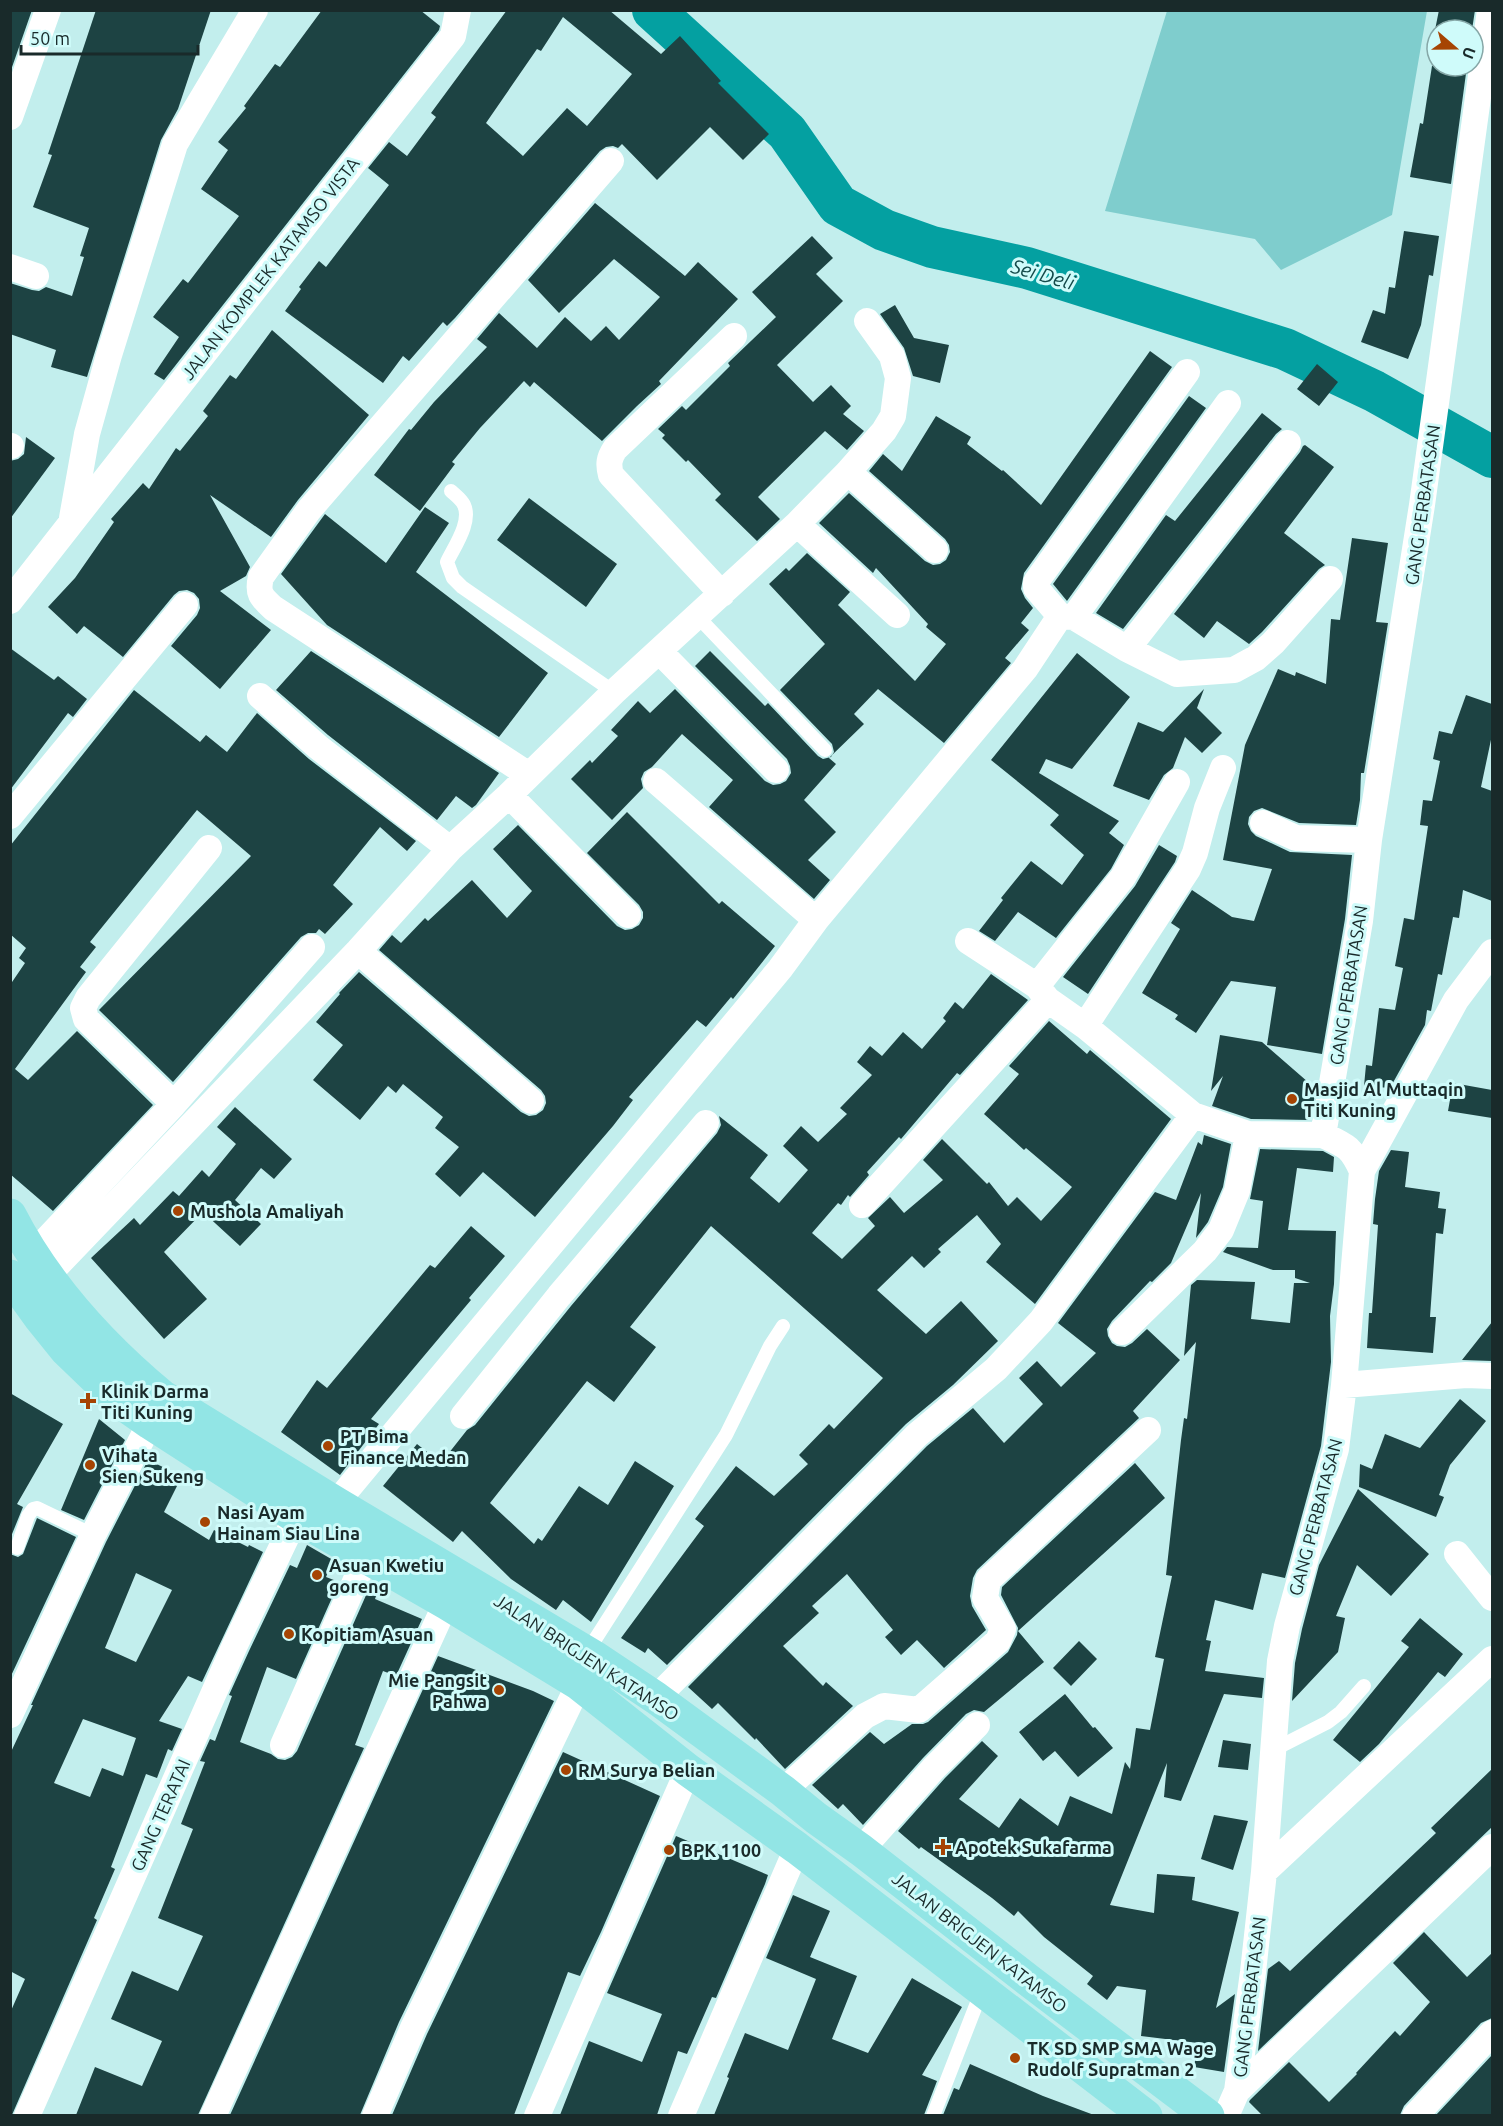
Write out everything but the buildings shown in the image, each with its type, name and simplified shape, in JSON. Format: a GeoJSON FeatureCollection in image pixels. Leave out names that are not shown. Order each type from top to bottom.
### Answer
{"type":"FeatureCollection","features":[{"type":"Feature","properties":{"kind":"main road","name":"JALAN BRIGJEN KATAMSO"},"geometry":{"type":"LineString","coordinates":[[10,1215],[30,1269],[40,1318],[65,1349],[120,1402],[296,1517],[446,1603],[491,1612],[587,1653],[656,1698],[783,1791],[1041,1990],[1208,2115]]}},
{"type":"Feature","properties":{"kind":"main road","name":"JALAN BRIGJEN KATAMSO"},"geometry":{"type":"LineString","coordinates":[[30,1269],[138,1376],[162,1396],[336,1503],[491,1612],[688,1770],[797,1848],[1146,2115]]}},
{"type":"Feature","properties":{"kind":"street"},"geometry":{"type":"LineString","coordinates":[[10,117],[48,10]]}},
{"type":"Feature","properties":{"kind":"street","name":"JALAN KOMPLEK KATAMSO VISTA"},"geometry":{"type":"LineString","coordinates":[[71,521],[87,434],[102,378],[175,144],[255,10]]}},
{"type":"Feature","properties":{"kind":"street","name":"JALAN KOMPLEK KATAMSO VISTA"},"geometry":{"type":"LineString","coordinates":[[10,601],[453,36],[458,10]]}},
{"type":"Feature","properties":{"kind":"street","name":"GANG PERBATASAN"},"geometry":{"type":"LineString","coordinates":[[1323,1135],[1360,921],[1370,840],[1422,505],[1490,10]]}},
{"type":"Feature","properties":{"kind":"street"},"geometry":{"type":"LineString","coordinates":[[529,776],[273,608],[262,598],[258,587],[261,577],[309,510],[611,160]]}},
{"type":"Feature","properties":{"kind":"street"},"geometry":{"type":"LineString","coordinates":[[10,267],[36,276]]}},
{"type":"Feature","properties":{"kind":"street"},"geometry":{"type":"LineString","coordinates":[[30,1269],[358,951],[450,849],[529,776],[614,692],[797,524],[848,472],[884,431],[893,416],[898,378],[892,356],[867,321]]}},
{"type":"Feature","properties":{"kind":"street"},"geometry":{"type":"LineString","coordinates":[[722,594],[611,475],[608,466],[615,448],[734,336]]}},
{"type":"Feature","properties":{"kind":"street"},"geometry":{"type":"LineString","coordinates":[[1187,372],[1036,582],[1036,588],[1067,617],[1177,674],[1234,670],[1256,658],[1273,643],[1330,579]]}},
{"type":"Feature","properties":{"kind":"street"},"geometry":{"type":"LineString","coordinates":[[336,1503],[529,1273],[780,969],[816,920],[1025,669],[1067,617],[1228,403]]}},
{"type":"Feature","properties":{"kind":"street"},"geometry":{"type":"LineString","coordinates":[[1127,649],[1288,443]]}},
{"type":"Feature","properties":{"kind":"street"},"geometry":{"type":"LineString","coordinates":[[848,472],[935,550]]}},
{"type":"Feature","properties":{"kind":"street"},"geometry":{"type":"LineString","coordinates":[[797,524],[897,615]]}},
{"type":"Feature","properties":{"kind":"street"},"geometry":{"type":"LineString","coordinates":[[10,816],[185,605]]}},
{"type":"Feature","properties":{"kind":"street"},"geometry":{"type":"LineString","coordinates":[[660,652],[776,770]]}},
{"type":"Feature","properties":{"kind":"street"},"geometry":{"type":"LineString","coordinates":[[260,696],[318,747],[450,849]]}},
{"type":"Feature","properties":{"kind":"street"},"geometry":{"type":"LineString","coordinates":[[1085,1026],[1188,869],[1198,843],[1207,808],[1223,768]]}},
{"type":"Feature","properties":{"kind":"street"},"geometry":{"type":"LineString","coordinates":[[657,781],[816,920]]}},
{"type":"Feature","properties":{"kind":"street"},"geometry":{"type":"LineString","coordinates":[[862,1205],[1043,993],[1123,877],[1177,782]]}},
{"type":"Feature","properties":{"kind":"street"},"geometry":{"type":"LineString","coordinates":[[509,795],[628,915]]}},
{"type":"Feature","properties":{"kind":"street"},"geometry":{"type":"LineString","coordinates":[[1263,823],[1296,838],[1370,840]]}},
{"type":"Feature","properties":{"kind":"street"},"geometry":{"type":"LineString","coordinates":[[174,1104],[86,1019],[83,1008],[87,998],[209,848]]}},
{"type":"Feature","properties":{"kind":"street"},"geometry":{"type":"LineString","coordinates":[[968,941],[1043,993],[1193,1115],[1248,1134],[1323,1135],[1347,1147],[1353,1153],[1362,1171]]}},
{"type":"Feature","properties":{"kind":"street"},"geometry":{"type":"LineString","coordinates":[[30,1269],[312,947]]}},
{"type":"Feature","properties":{"kind":"street"},"geometry":{"type":"LineString","coordinates":[[358,951],[531,1101]]}},
{"type":"Feature","properties":{"kind":"street"},"geometry":{"type":"LineString","coordinates":[[1362,1171],[1456,1000],[1492,952]]}},
{"type":"Feature","properties":{"kind":"street"},"geometry":{"type":"LineString","coordinates":[[656,1698],[917,1435],[996,1369],[1025,1339],[1041,1321],[1193,1115]]}},
{"type":"Feature","properties":{"kind":"street"},"geometry":{"type":"LineString","coordinates":[[464,1416],[559,1296],[706,1123]]}},
{"type":"Feature","properties":{"kind":"street"},"geometry":{"type":"LineString","coordinates":[[1122,1332],[1205,1251],[1221,1230],[1237,1191],[1248,1134]]}},
{"type":"Feature","properties":{"kind":"street","name":"GANG PERBATASAN"},"geometry":{"type":"LineString","coordinates":[[1226,2115],[1237,2091],[1253,1972],[1264,1872],[1282,1649],[1336,1449],[1344,1385],[1362,1171]]}},
{"type":"Feature","properties":{"kind":"street"},"geometry":{"type":"LineString","coordinates":[[529,1273],[559,1296]]}},
{"type":"Feature","properties":{"kind":"street"},"geometry":{"type":"LineString","coordinates":[[1344,1385],[1466,1375],[1492,1376]]}},
{"type":"Feature","properties":{"kind":"street"},"geometry":{"type":"LineString","coordinates":[[10,1715],[93,1535],[150,1423]]}},
{"type":"Feature","properties":{"kind":"street"},"geometry":{"type":"LineString","coordinates":[[783,1791],[865,1716],[884,1706],[919,1710],[998,1641],[1003,1629],[985,1598],[988,1580],[1148,1430]]}},
{"type":"Feature","properties":{"kind":"street","name":"GANG TERATAI"},"geometry":{"type":"LineString","coordinates":[[27,2115],[230,1656],[296,1517]]}},
{"type":"Feature","properties":{"kind":"street"},"geometry":{"type":"LineString","coordinates":[[1457,1554],[1492,1598]]}},
{"type":"Feature","properties":{"kind":"street"},"geometry":{"type":"LineString","coordinates":[[283,1745],[366,1557]]}},
{"type":"Feature","properties":{"kind":"street"},"geometry":{"type":"LineString","coordinates":[[213,2115],[446,1603]]}},
{"type":"Feature","properties":{"kind":"street"},"geometry":{"type":"LineString","coordinates":[[1264,1872],[1492,1659]]}},
{"type":"Feature","properties":{"kind":"street"},"geometry":{"type":"LineString","coordinates":[[375,2115],[413,2028],[579,1684]]}},
{"type":"Feature","properties":{"kind":"street"},"geometry":{"type":"LineString","coordinates":[[861,1850],[934,1768],[977,1725]]}},
{"type":"Feature","properties":{"kind":"street"},"geometry":{"type":"LineString","coordinates":[[537,2115],[688,1770]]}},
{"type":"Feature","properties":{"kind":"street"},"geometry":{"type":"LineString","coordinates":[[1237,2091],[1492,1847]]}},
{"type":"Feature","properties":{"kind":"street"},"geometry":{"type":"LineString","coordinates":[[681,2115],[797,1848]]}},
{"type":"Feature","properties":{"kind":"street"},"geometry":{"type":"LineString","coordinates":[[1415,2115],[1492,2033]]}},
{"type":"Feature","properties":{"kind":"lane"},"geometry":{"type":"LineString","coordinates":[[451,490],[463,502],[466,522],[447,562],[453,578],[462,587],[614,692]]}},
{"type":"Feature","properties":{"kind":"lane"},"geometry":{"type":"LineString","coordinates":[[698,617],[825,750]]}},
{"type":"Feature","properties":{"kind":"lane"},"geometry":{"type":"LineString","coordinates":[[587,1653],[726,1435],[770,1346],[783,1326]]}},
{"type":"Feature","properties":{"kind":"lane"},"geometry":{"type":"LineString","coordinates":[[17,1548],[28,1516],[33,1509],[93,1535]]}},
{"type":"Feature","properties":{"kind":"lane"},"geometry":{"type":"LineString","coordinates":[[1273,1750],[1328,1722],[1341,1712],[1364,1686]]}},
{"type":"Feature","properties":{"kind":"lane"},"geometry":{"type":"LineString","coordinates":[[933,2115],[982,1990]]}},
{"type":"Feature","properties":{"kind":"shaded area"},"geometry":{"type":"Polygon","coordinates":[[[1167,11],[1427,11],[1392,215],[1281,270],[1255,239],[1105,211],[1167,11]]]}},
{"type":"Feature","properties":{"kind":"waterway","name":"Sei Deli"},"geometry":{"type":"LineString","coordinates":[[653,10],[787,132],[838,205],[884,230],[932,247],[1027,268],[1285,349],[1374,391],[1492,457]]}},
{"type":"Feature","properties":{"kind":"place","name":"Masjid Al Muttaqin Titi Kuning"},"geometry":{"type":"Point","coordinates":[1292,1099]}},
{"type":"Feature","properties":{"kind":"place","name":"Mushola Amaliyah"},"geometry":{"type":"Point","coordinates":[178,1211]}},
{"type":"Feature","properties":{"kind":"place","name":"Klinik Darma Titi Kuning"},"geometry":{"type":"Point","coordinates":[88,1401]}},
{"type":"Feature","properties":{"kind":"place","name":"PT Bima Finance Medan"},"geometry":{"type":"Point","coordinates":[328,1446]}},
{"type":"Feature","properties":{"kind":"place","name":"Vihata Sien Sukeng"},"geometry":{"type":"Point","coordinates":[90,1465]}},
{"type":"Feature","properties":{"kind":"place","name":"Nasi Ayam Hainam Siau Lina"},"geometry":{"type":"Point","coordinates":[205,1522]}},
{"type":"Feature","properties":{"kind":"place","name":"Asuan Kwetiu goreng"},"geometry":{"type":"Point","coordinates":[317,1575]}},
{"type":"Feature","properties":{"kind":"place","name":"Kopitiam Asuan"},"geometry":{"type":"Point","coordinates":[289,1634]}},
{"type":"Feature","properties":{"kind":"place","name":"Mie Pangsit Pahwa"},"geometry":{"type":"Point","coordinates":[499,1690]}},
{"type":"Feature","properties":{"kind":"place","name":"RM Surya Belian"},"geometry":{"type":"Point","coordinates":[566,1770]}},
{"type":"Feature","properties":{"kind":"place","name":"Apotek Sukafarma"},"geometry":{"type":"Point","coordinates":[943,1847]}},
{"type":"Feature","properties":{"kind":"place","name":"BPK 1100"},"geometry":{"type":"Point","coordinates":[669,1850]}},
{"type":"Feature","properties":{"kind":"place","name":"TK SD SMP SMA Wage Rudolf Supratman 2"},"geometry":{"type":"Point","coordinates":[1015,2058]}}]}
